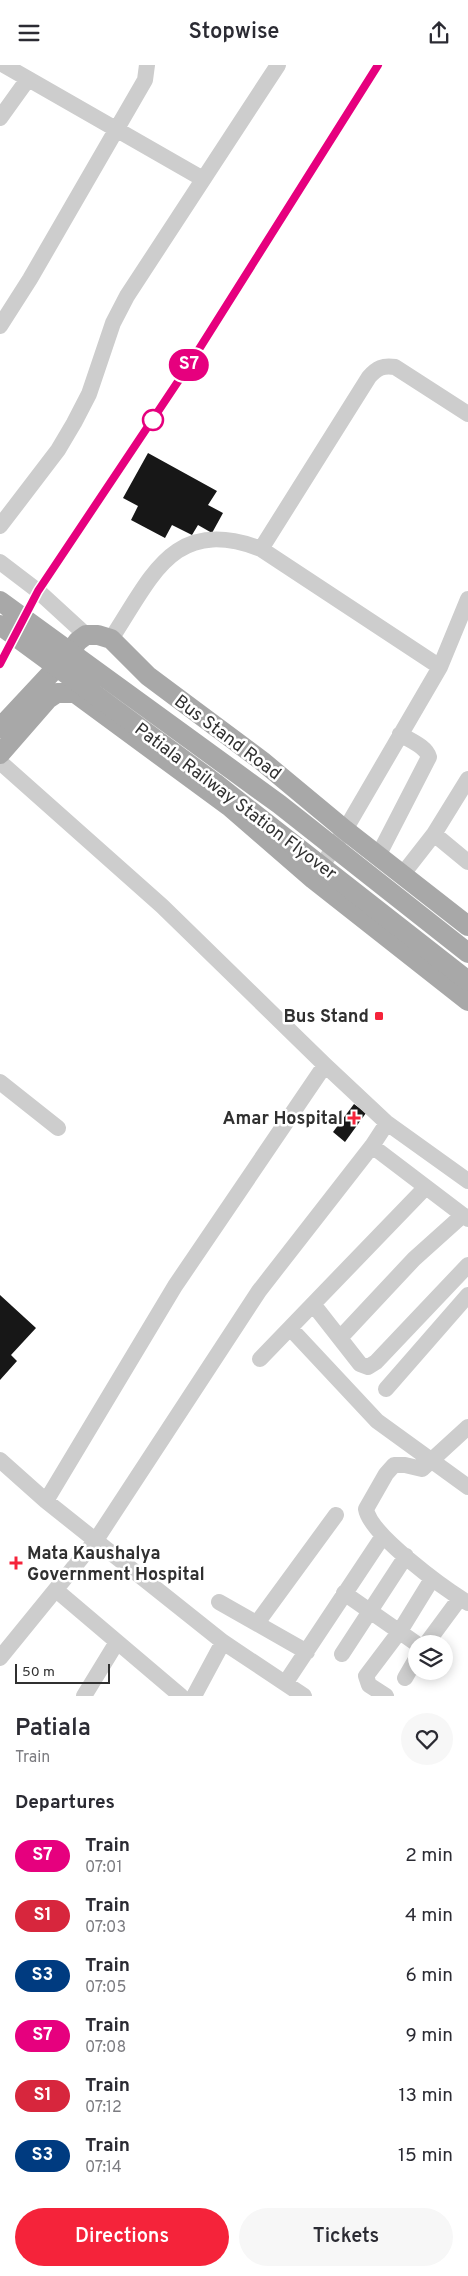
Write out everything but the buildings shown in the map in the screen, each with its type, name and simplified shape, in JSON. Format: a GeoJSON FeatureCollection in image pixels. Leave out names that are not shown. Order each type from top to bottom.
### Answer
{"type":"FeatureCollection","features":[{"type":"Feature","properties":{"kind":"main road","name":"Patiala Railway Station Flyover"},"geometry":{"type":"LineString","coordinates":[[0,601],[279,803],[468,953]]}},
{"type":"Feature","properties":{"kind":"main road","name":"Patiala Railway Station Flyover"},"geometry":{"type":"LineString","coordinates":[[0,625],[215,783],[468,981]]}},
{"type":"Feature","properties":{"kind":"main road"},"geometry":{"type":"LineString","coordinates":[[0,729],[67,656],[78,641],[86,635],[98,635],[111,639]]}},
{"type":"Feature","properties":{"kind":"main road","name":"Bus Stand Road"},"geometry":{"type":"LineString","coordinates":[[111,639],[148,676],[262,761],[345,830],[468,926]]}},
{"type":"Feature","properties":{"kind":"main road"},"geometry":{"type":"LineString","coordinates":[[0,754],[48,699],[57,693],[75,693],[230,807],[313,879],[468,1001]]}},
{"type":"Feature","properties":{"kind":"street"},"geometry":{"type":"LineString","coordinates":[[4,65],[203,179]]}},
{"type":"Feature","properties":{"kind":"street"},"geometry":{"type":"LineString","coordinates":[[0,326],[30,279],[145,80],[148,65]]}},
{"type":"Feature","properties":{"kind":"street"},"geometry":{"type":"LineString","coordinates":[[0,526],[58,450],[88,394],[113,323],[127,297],[278,65]]}},
{"type":"Feature","properties":{"kind":"street"},"geometry":{"type":"LineString","coordinates":[[0,118],[28,79]]}},
{"type":"Feature","properties":{"kind":"street"},"geometry":{"type":"LineString","coordinates":[[261,549],[369,377],[377,369],[385,365],[395,367],[468,413]]}},
{"type":"Feature","properties":{"kind":"street"},"geometry":{"type":"LineString","coordinates":[[111,639],[159,566],[174,552],[194,543],[214,539],[240,541],[261,549],[440,667]]}},
{"type":"Feature","properties":{"kind":"street"},"geometry":{"type":"LineString","coordinates":[[0,562],[38,591],[86,635]]}},
{"type":"Feature","properties":{"kind":"street"},"geometry":{"type":"LineString","coordinates":[[313,879],[345,830],[440,667],[468,599]]}},
{"type":"Feature","properties":{"kind":"street"},"geometry":{"type":"LineString","coordinates":[[378,856],[429,757],[428,752],[422,747],[400,734]]}},
{"type":"Feature","properties":{"kind":"street"},"geometry":{"type":"LineString","coordinates":[[0,762],[162,906],[387,1123],[468,1181]]}},
{"type":"Feature","properties":{"kind":"street"},"geometry":{"type":"LineString","coordinates":[[402,875],[434,834],[468,779]]}},
{"type":"Feature","properties":{"kind":"street"},"geometry":{"type":"LineString","coordinates":[[434,834],[468,862]]}},
{"type":"Feature","properties":{"kind":"street"},"geometry":{"type":"LineString","coordinates":[[46,1501],[174,1286],[325,1065]]}},
{"type":"Feature","properties":{"kind":"street"},"geometry":{"type":"LineString","coordinates":[[0,1082],[58,1128]]}},
{"type":"Feature","properties":{"kind":"street"},"geometry":{"type":"LineString","coordinates":[[0,1658],[96,1540],[259,1291],[372,1146],[387,1123]]}},
{"type":"Feature","properties":{"kind":"street"},"geometry":{"type":"LineString","coordinates":[[340,1339],[414,1259],[466,1217],[372,1146]]}},
{"type":"Feature","properties":{"kind":"street"},"geometry":{"type":"LineString","coordinates":[[260,1359],[426,1187]]}},
{"type":"Feature","properties":{"kind":"street"},"geometry":{"type":"LineString","coordinates":[[313,1304],[360,1364],[368,1367],[376,1362],[468,1265]]}},
{"type":"Feature","properties":{"kind":"street"},"geometry":{"type":"LineString","coordinates":[[386,1389],[468,1295]]}},
{"type":"Feature","properties":{"kind":"street"},"geometry":{"type":"LineString","coordinates":[[290,1328],[377,1421],[468,1487]]}},
{"type":"Feature","properties":{"kind":"street"},"geometry":{"type":"LineString","coordinates":[[434,1635],[464,1601],[432,1579],[383,1536],[368,1516],[366,1509],[386,1474],[394,1465],[405,1465],[422,1469],[468,1427]]}},
{"type":"Feature","properties":{"kind":"street"},"geometry":{"type":"LineString","coordinates":[[0,1459],[46,1501],[223,1642],[286,1682],[304,1696]]}},
{"type":"Feature","properties":{"kind":"street"},"geometry":{"type":"LineString","coordinates":[[257,1623],[336,1515]]}},
{"type":"Feature","properties":{"kind":"street"},"geometry":{"type":"LineString","coordinates":[[286,1682],[383,1536]]}},
{"type":"Feature","properties":{"kind":"street"},"geometry":{"type":"LineString","coordinates":[[342,1654],[406,1556]]}},
{"type":"Feature","properties":{"kind":"street"},"geometry":{"type":"LineString","coordinates":[[386,1696],[369,1685],[366,1676],[400,1631],[432,1579]]}},
{"type":"Feature","properties":{"kind":"street"},"geometry":{"type":"LineString","coordinates":[[56,1590],[181,1696]]}},
{"type":"Feature","properties":{"kind":"street"},"geometry":{"type":"LineString","coordinates":[[344,1593],[408,1638]]}},
{"type":"Feature","properties":{"kind":"street"},"geometry":{"type":"LineString","coordinates":[[219,1602],[306,1652]]}},
{"type":"Feature","properties":{"kind":"street"},"geometry":{"type":"LineString","coordinates":[[84,1696],[117,1642]]}},
{"type":"Feature","properties":{"kind":"street"},"geometry":{"type":"LineString","coordinates":[[194,1696],[223,1642]]}},
{"type":"Feature","properties":{"kind":"street"},"geometry":{"type":"LineString","coordinates":[[405,1678],[408,1673]]}},
{"type":"Feature","properties":{"kind":"railway"},"geometry":{"type":"LineString","coordinates":[[0,664],[38,591],[189,365],[378,65]]}},
{"type":"Feature","properties":{"kind":"train","name":"S7"},"geometry":{"type":"LineString","coordinates":[[0,664],[38,591],[189,365],[378,65]]}},
{"type":"Feature","properties":{"kind":"place","name":"Bus Stand"},"geometry":{"type":"Point","coordinates":[379,1016]}},
{"type":"Feature","properties":{"kind":"place","name":"Amar Hospital"},"geometry":{"type":"Point","coordinates":[354,1118]}},
{"type":"Feature","properties":{"kind":"place","name":"Mata Kaushalya Government Hospital"},"geometry":{"type":"Point","coordinates":[16,1563]}}]}
